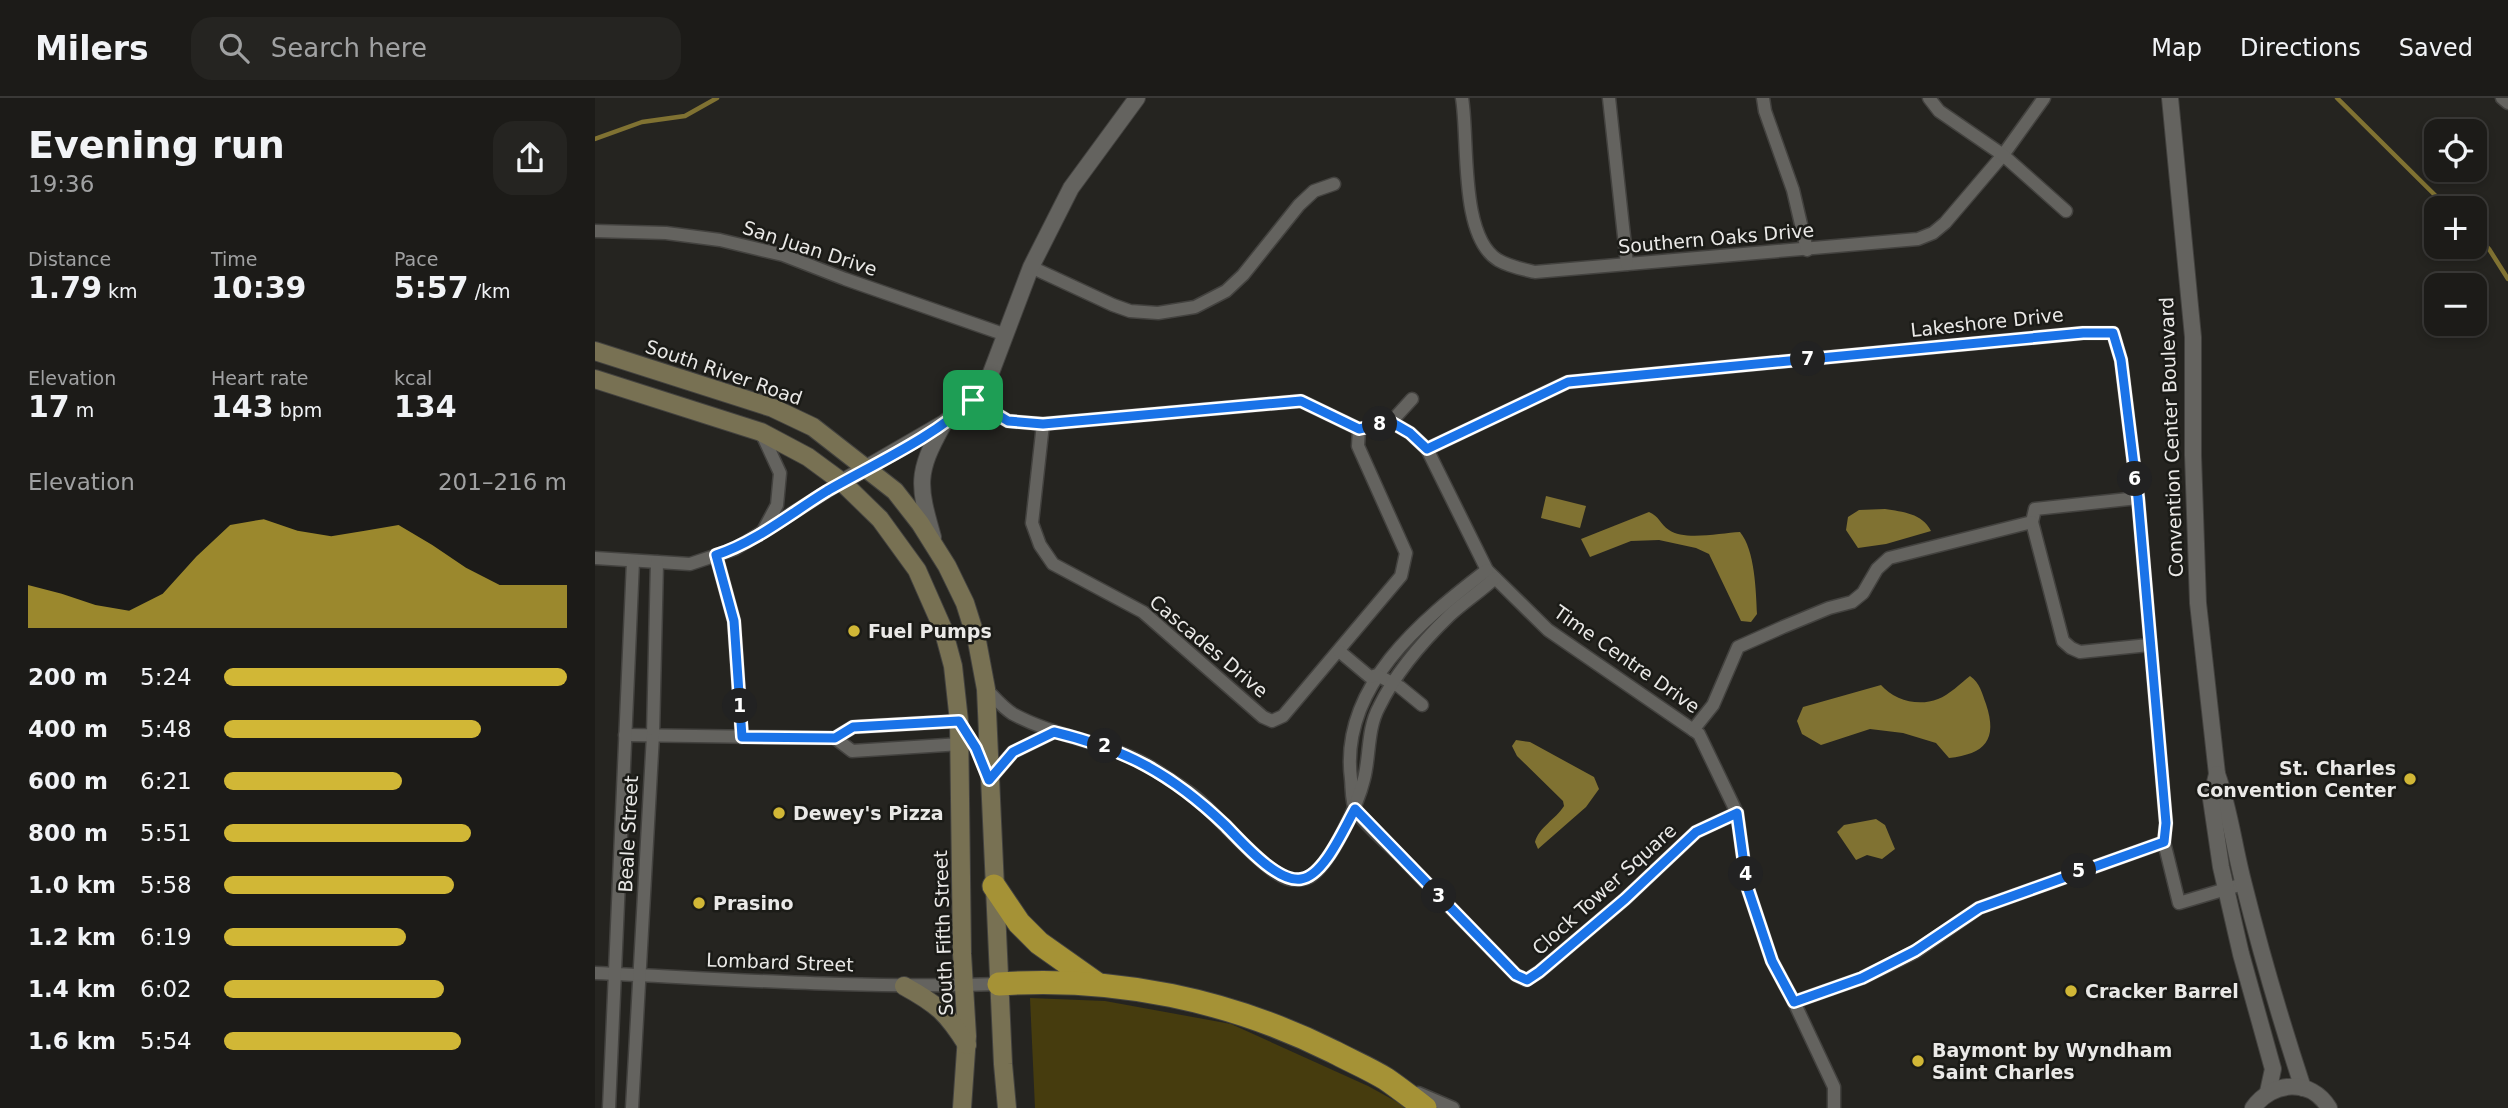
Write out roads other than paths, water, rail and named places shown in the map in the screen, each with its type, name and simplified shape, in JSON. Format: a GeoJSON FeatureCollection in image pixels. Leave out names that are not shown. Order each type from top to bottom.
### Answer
{"type":"FeatureCollection","features":[{"type":"Feature","properties":{"kind":"highway"},"geometry":{"type":"LineString","coordinates":[[994,886],[1019,923],[1039,943],[1097,984]]}},
{"type":"Feature","properties":{"kind":"highway"},"geometry":{"type":"LineString","coordinates":[[999,984],[1097,984],[1163,992],[1227,1008],[1310,1040],[1384,1078],[1425,1108]]}},
{"type":"Feature","properties":{"kind":"main road","name":"South River Road"},"geometry":{"type":"LineString","coordinates":[[595,351],[773,408],[813,427],[866,469]]}},
{"type":"Feature","properties":{"kind":"main road"},"geometry":{"type":"LineString","coordinates":[[595,379],[761,432],[808,457],[842,482]]}},
{"type":"Feature","properties":{"kind":"main road"},"geometry":{"type":"LineString","coordinates":[[866,469],[895,491],[920,523],[965,603],[977,641],[986,690],[1007,1108]]}},
{"type":"Feature","properties":{"kind":"main road","name":"South Fifth Street"},"geometry":{"type":"LineString","coordinates":[[842,482],[880,519],[917,570],[943,629],[953,666],[961,744],[967,1045],[963,1108]]}},
{"type":"Feature","properties":{"kind":"main road"},"geometry":{"type":"LineString","coordinates":[[959,721],[976,748],[989,780]]}},
{"type":"Feature","properties":{"kind":"main road"},"geometry":{"type":"LineString","coordinates":[[904,986],[931,1001],[949,1017],[967,1045]]}},
{"type":"Feature","properties":{"kind":"street"},"geometry":{"type":"LineString","coordinates":[[595,558],[690,564],[735,549],[842,482],[944,423],[973,400],[989,378],[1031,267],[1071,188],[1137,98]]}},
{"type":"Feature","properties":{"kind":"street","name":"Southern Oaks Drive"},"geometry":{"type":"LineString","coordinates":[[1462,98],[1471,215],[1480,239],[1495,258],[1514,267],[1535,272],[1918,239],[1933,233],[1945,223],[2003,155],[2044,98]]}},
{"type":"Feature","properties":{"kind":"street"},"geometry":{"type":"LineString","coordinates":[[1609,98],[1627,264]]}},
{"type":"Feature","properties":{"kind":"street"},"geometry":{"type":"LineString","coordinates":[[1763,98],[1765,111],[1793,190],[1807,250]]}},
{"type":"Feature","properties":{"kind":"street"},"geometry":{"type":"LineString","coordinates":[[1929,98],[1939,111],[2003,155],[2066,211]]}},
{"type":"Feature","properties":{"kind":"street","name":"Convention Center Boulevard"},"geometry":{"type":"LineString","coordinates":[[2170,98],[2193,337],[2193,455],[2198,603],[2217,774],[2225,797],[2243,884],[2303,1088]]}},
{"type":"Feature","properties":{"kind":"street"},"geometry":{"type":"LineString","coordinates":[[2502,98],[2508,103]]}},
{"type":"Feature","properties":{"kind":"street"},"geometry":{"type":"LineString","coordinates":[[1031,267],[1113,306],[1130,311],[1158,313],[1195,307],[1226,290],[1243,275],[1299,205],[1314,191],[1334,184]]}},
{"type":"Feature","properties":{"kind":"street","name":"San Juan Drive"},"geometry":{"type":"LineString","coordinates":[[595,231],[666,233],[720,240],[783,255],[1006,335]]}},
{"type":"Feature","properties":{"kind":"street","name":"Lakeshore Drive"},"geometry":{"type":"LineString","coordinates":[[1427,449],[1568,382],[2083,333],[2113,333],[2121,360],[2138,498],[2166,823],[2164,842],[2179,903],[2225,888]]}},
{"type":"Feature","properties":{"kind":"street"},"geometry":{"type":"LineString","coordinates":[[973,400],[1008,421],[1043,424],[1301,401],[1359,429],[1391,422],[1412,400]]}},
{"type":"Feature","properties":{"kind":"street","name":"Time Centre Drive"},"geometry":{"type":"LineString","coordinates":[[1391,422],[1410,433],[1427,449],[1491,574],[1548,630],[1699,734],[1737,813],[1747,886],[1772,961],[1834,1087],[1834,1108]]}},
{"type":"Feature","properties":{"kind":"street"},"geometry":{"type":"LineString","coordinates":[[936,549],[921,497],[922,479],[926,456],[944,423]]}},
{"type":"Feature","properties":{"kind":"street","name":"Cascades Drive"},"geometry":{"type":"LineString","coordinates":[[1043,424],[1032,523],[1040,545],[1053,564],[1143,612],[1263,717],[1272,720],[1283,716],[1401,576],[1406,553],[1358,446],[1359,429]]}},
{"type":"Feature","properties":{"kind":"street"},"geometry":{"type":"LineString","coordinates":[[761,432],[780,473],[777,505],[763,531]]}},
{"type":"Feature","properties":{"kind":"street"},"geometry":{"type":"LineString","coordinates":[[2138,498],[2035,509],[2032,522],[2063,641],[2080,652],[2149,645]]}},
{"type":"Feature","properties":{"kind":"street"},"geometry":{"type":"LineString","coordinates":[[1693,730],[1713,705],[1738,647],[1794,622],[1852,602],[1863,593],[1877,569],[1889,558],[2032,522]]}},
{"type":"Feature","properties":{"kind":"street"},"geometry":{"type":"LineString","coordinates":[[716,555],[734,621],[742,737]]}},
{"type":"Feature","properties":{"kind":"street","name":"Beale Street"},"geometry":{"type":"LineString","coordinates":[[609,1108],[633,561]]}},
{"type":"Feature","properties":{"kind":"street","name":"Beale Street"},"geometry":{"type":"LineString","coordinates":[[632,1108],[653,735],[657,562]]}},
{"type":"Feature","properties":{"kind":"street"},"geometry":{"type":"LineString","coordinates":[[1355,809],[1349,764],[1354,732],[1377,675],[1401,643],[1450,599],[1491,574]]}},
{"type":"Feature","properties":{"kind":"street"},"geometry":{"type":"LineString","coordinates":[[986,690],[1011,713],[1054,732],[1093,741],[1147,764],[1196,797],[1259,858],[1285,878],[1299,880],[1310,876],[1327,858],[1355,809],[1364,778],[1367,747],[1377,709],[1393,683],[1451,614],[1491,574]]}},
{"type":"Feature","properties":{"kind":"street"},"geometry":{"type":"LineString","coordinates":[[1339,651],[1370,677],[1377,675],[1393,683],[1422,705]]}},
{"type":"Feature","properties":{"kind":"street"},"geometry":{"type":"LineString","coordinates":[[625,735],[835,738],[853,727],[959,721]]}},
{"type":"Feature","properties":{"kind":"street"},"geometry":{"type":"LineString","coordinates":[[989,780],[1013,752],[1054,732]]}},
{"type":"Feature","properties":{"kind":"street"},"geometry":{"type":"LineString","coordinates":[[835,738],[852,751],[961,744]]}},
{"type":"Feature","properties":{"kind":"street","name":"Convention Center Boulevard"},"geometry":{"type":"LineString","coordinates":[[2217,774],[2211,799],[2225,888],[2273,1069],[2268,1092]]}},
{"type":"Feature","properties":{"kind":"street","name":"Clock Tower Square"},"geometry":{"type":"LineString","coordinates":[[1355,809],[1516,975],[1527,980],[1625,899],[1696,832],[1737,813]]}},
{"type":"Feature","properties":{"kind":"street"},"geometry":{"type":"LineString","coordinates":[[1794,1002],[1862,978],[1915,951],[1979,908],[2164,842]]}},
{"type":"Feature","properties":{"kind":"street"},"geometry":{"type":"LineString","coordinates":[[2225,888],[2243,884]]}},
{"type":"Feature","properties":{"kind":"street","name":"Lombard Street"},"geometry":{"type":"LineString","coordinates":[[595,973],[816,984],[999,984]]}},
{"type":"Feature","properties":{"kind":"street"},"geometry":{"type":"LineString","coordinates":[[1384,1078],[1453,1108]]}},
{"type":"Feature","properties":{"kind":"street"},"geometry":{"type":"LineString","coordinates":[[2253,1108],[2268,1092],[2291,1086],[2316,1094],[2328,1106],[2347,1108]]}},
{"type":"Feature","properties":{"kind":"waterway"},"geometry":{"type":"LineString","coordinates":[[595,139],[642,122],[685,116],[717,98]]}},
{"type":"Feature","properties":{"kind":"waterway"},"geometry":{"type":"LineString","coordinates":[[2337,98],[2436,196]]}},
{"type":"Feature","properties":{"kind":"waterway"},"geometry":{"type":"LineString","coordinates":[[2487,247],[2508,279]]}},
{"type":"Feature","properties":{"kind":"place","name":"Fuel Pumps"},"geometry":{"type":"Point","coordinates":[854,631]}},
{"type":"Feature","properties":{"kind":"place","name":"St. Charles Convention Center"},"geometry":{"type":"Point","coordinates":[2410,779]}},
{"type":"Feature","properties":{"kind":"place","name":"Dewey's Pizza"},"geometry":{"type":"Point","coordinates":[779,813]}},
{"type":"Feature","properties":{"kind":"place","name":"Prasino"},"geometry":{"type":"Point","coordinates":[699,903]}},
{"type":"Feature","properties":{"kind":"place","name":"Cracker Barrel"},"geometry":{"type":"Point","coordinates":[2071,991]}},
{"type":"Feature","properties":{"kind":"place","name":"Baymont by Wyndham Saint Charles"},"geometry":{"type":"Point","coordinates":[1918,1061]}}]}
